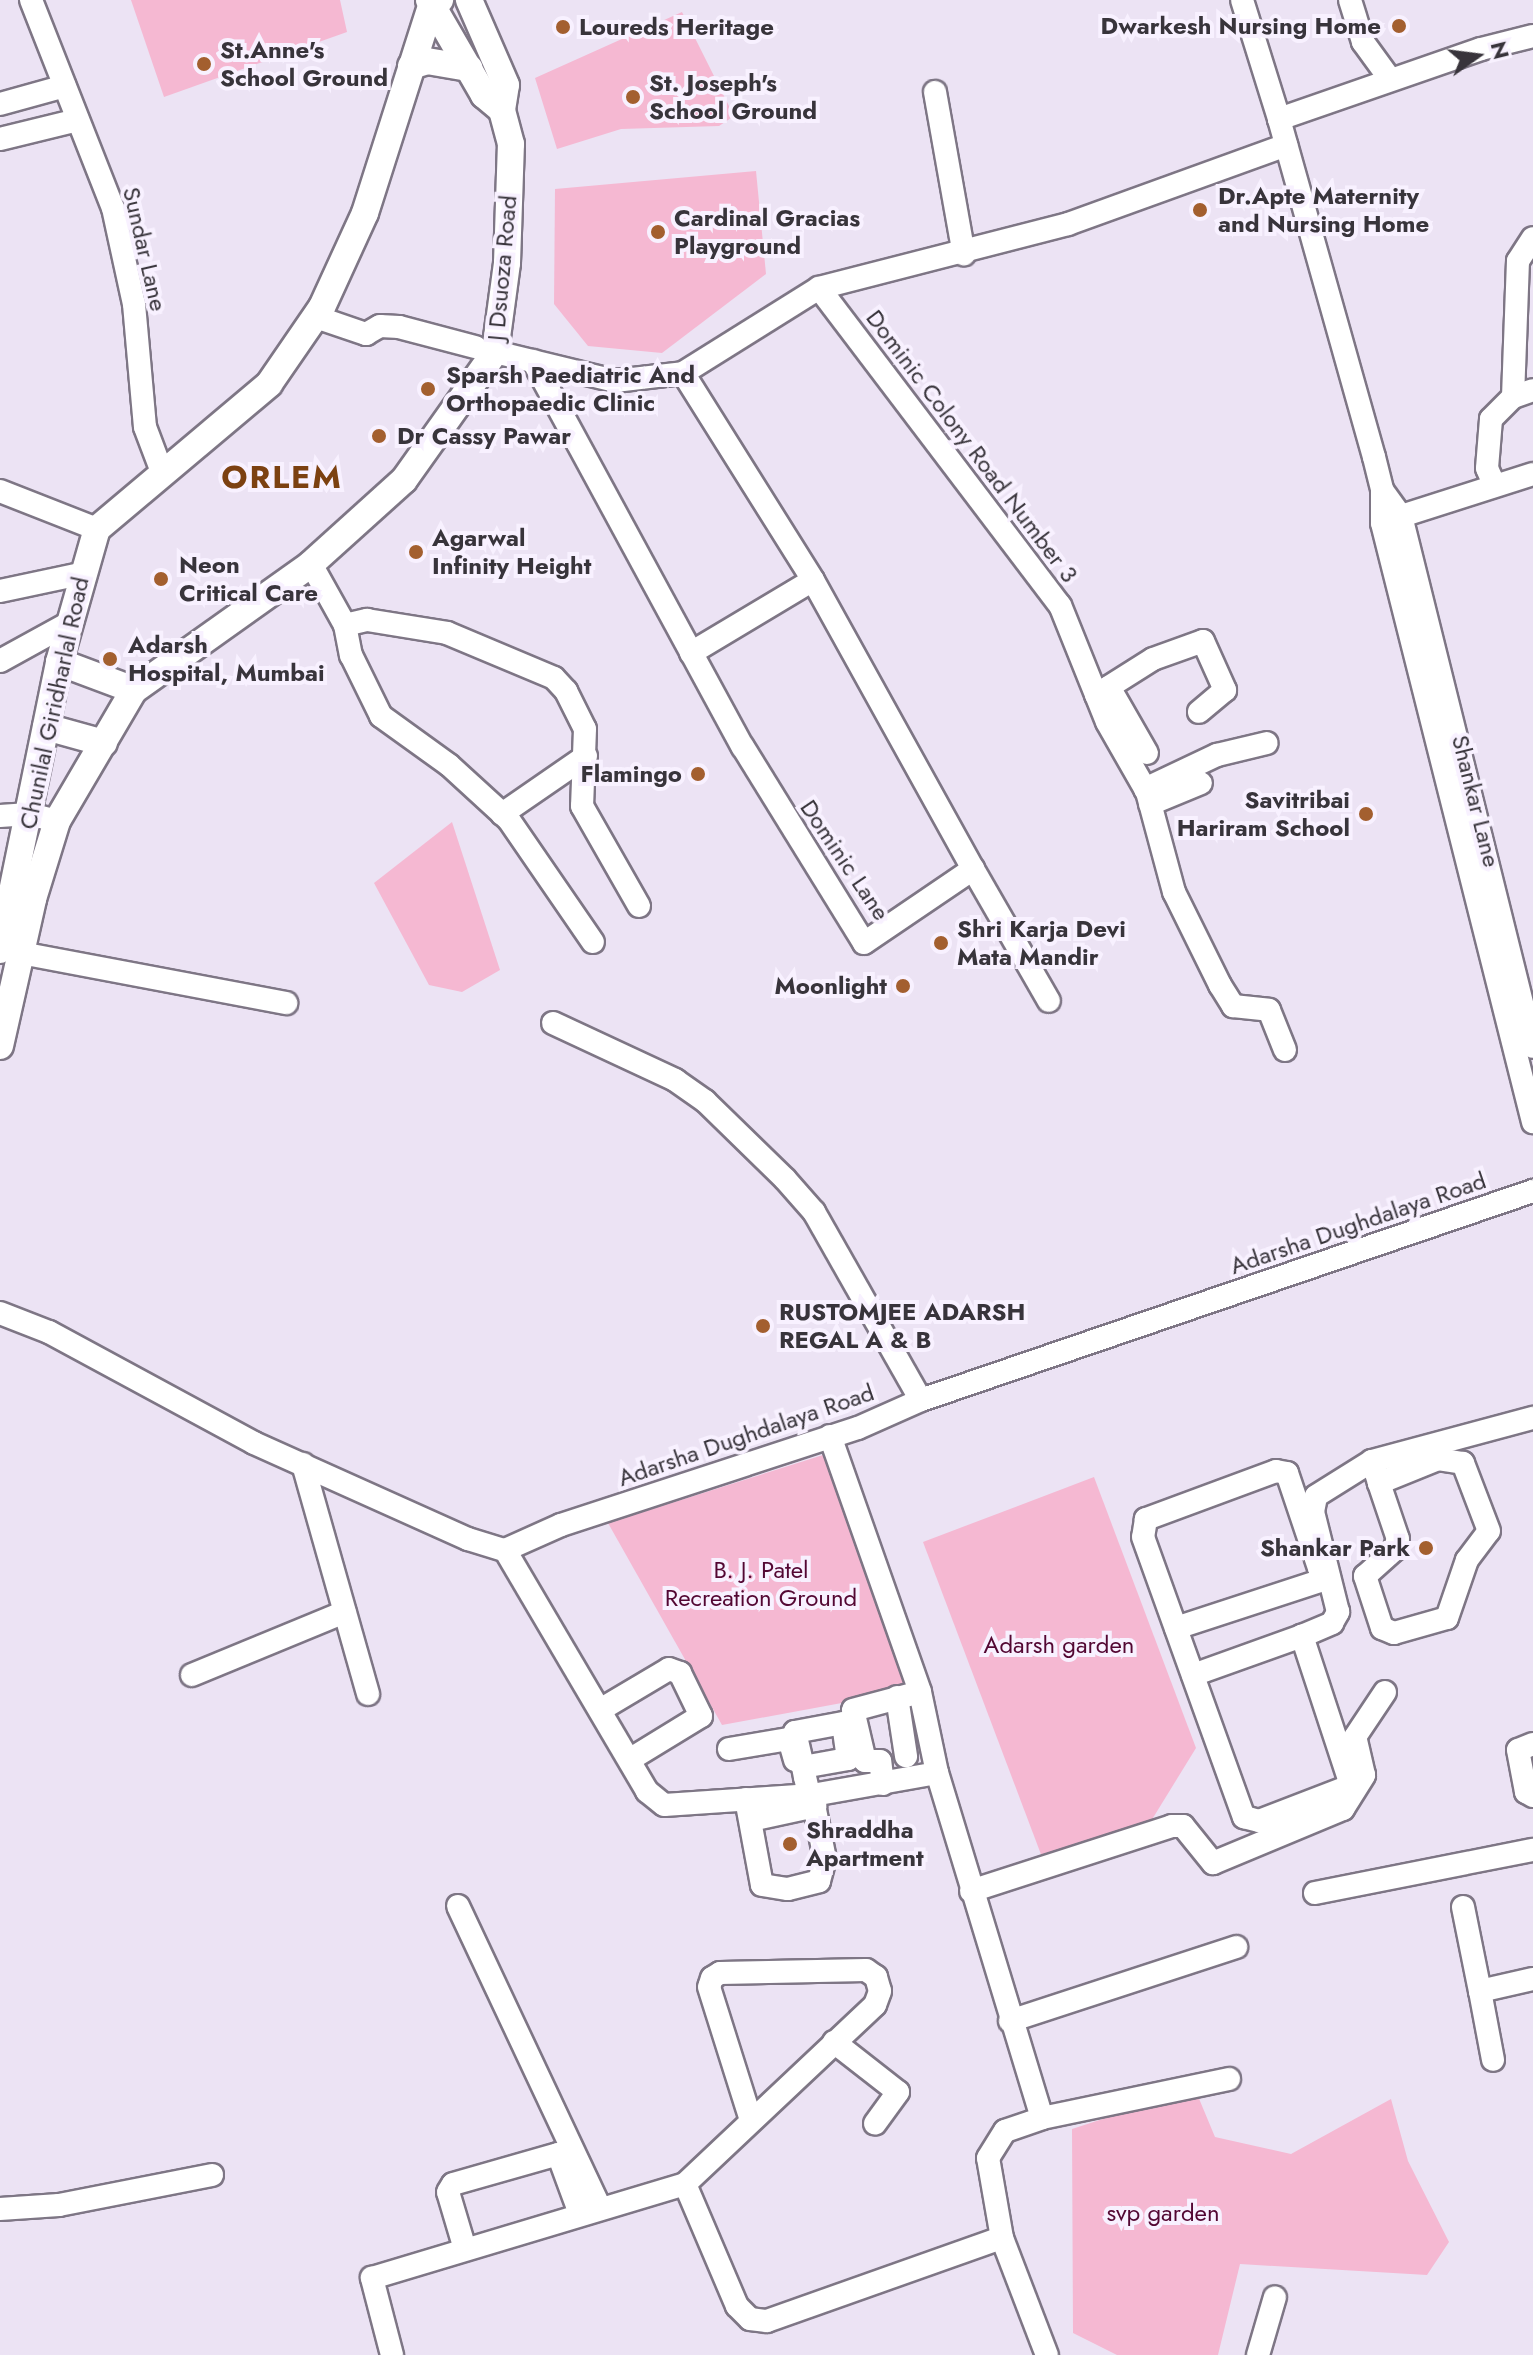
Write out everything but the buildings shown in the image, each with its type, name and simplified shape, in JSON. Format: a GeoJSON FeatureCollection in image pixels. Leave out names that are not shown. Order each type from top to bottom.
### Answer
{"type":"FeatureCollection","features":[{"type":"Feature","properties":{"kind":"main road","name":"J Dsuoza Road"},"geometry":{"type":"LineString","coordinates":[[57,821],[134,690],[311,564],[404,480],[485,350],[507,263],[510,159],[502,110],[506,85],[472,1]]}},
{"type":"Feature","properties":{"kind":"main road"},"geometry":{"type":"LineString","coordinates":[[434,2],[484,95],[502,110]]}},
{"type":"Feature","properties":{"kind":"main road","name":"Chunilal Giridharlal Road"},"geometry":{"type":"LineString","coordinates":[[0,1046],[29,814],[59,662],[80,574],[97,529],[269,384],[316,317],[365,213],[434,2]]}},
{"type":"Feature","properties":{"kind":"main road"},"geometry":{"type":"LineString","coordinates":[[411,66],[427,61],[469,68]]}},
{"type":"Feature","properties":{"kind":"main road"},"geometry":{"type":"LineString","coordinates":[[59,662],[134,690]]}},
{"type":"Feature","properties":{"kind":"main road"},"geometry":{"type":"LineString","coordinates":[[46,727],[104,743]]}},
{"type":"Feature","properties":{"kind":"main road","name":"Chunilal Giridharlal Road"},"geometry":{"type":"LineString","coordinates":[[11,952],[57,821]]}},
{"type":"Feature","properties":{"kind":"street","name":"Sundar Lane"},"geometry":{"type":"LineString","coordinates":[[31,0],[113,208],[134,304],[145,427],[162,472]]}},
{"type":"Feature","properties":{"kind":"street","name":"Shankar Lane"},"geometry":{"type":"LineString","coordinates":[[1242,0],[1279,119],[1391,520],[1533,1047]]}},
{"type":"Feature","properties":{"kind":"street"},"geometry":{"type":"LineString","coordinates":[[1350,0],[1363,42],[1390,79]]}},
{"type":"Feature","properties":{"kind":"street"},"geometry":{"type":"LineString","coordinates":[[1279,119],[1390,79],[1533,36]]}},
{"type":"Feature","properties":{"kind":"street"},"geometry":{"type":"LineString","coordinates":[[0,95],[63,80]]}},
{"type":"Feature","properties":{"kind":"street"},"geometry":{"type":"LineString","coordinates":[[0,104],[63,80]]}},
{"type":"Feature","properties":{"kind":"street"},"geometry":{"type":"LineString","coordinates":[[935,92],[964,254]]}},
{"type":"Feature","properties":{"kind":"street"},"geometry":{"type":"LineString","coordinates":[[0,139],[78,120]]}},
{"type":"Feature","properties":{"kind":"street"},"geometry":{"type":"LineString","coordinates":[[316,317],[366,334],[380,326],[399,327],[615,381],[683,373],[819,288],[964,254],[1068,224],[1286,145]]}},
{"type":"Feature","properties":{"kind":"street"},"geometry":{"type":"LineString","coordinates":[[1494,484],[1487,468],[1491,419],[1523,393],[1518,261],[1533,238]]}},
{"type":"Feature","properties":{"kind":"street","name":"Dominic Colony Road Number 3"},"geometry":{"type":"LineString","coordinates":[[819,288],[1060,605],[1102,691],[1147,797],[1174,892],[1220,985],[1233,1006],[1269,1010],[1285,1050]]}},
{"type":"Feature","properties":{"kind":"street","name":"Dominic Lane"},"geometry":{"type":"LineString","coordinates":[[533,361],[691,653],[783,815],[864,943],[973,869]]}},
{"type":"Feature","properties":{"kind":"street"},"geometry":{"type":"LineString","coordinates":[[683,373],[813,580],[1049,1001]]}},
{"type":"Feature","properties":{"kind":"street"},"geometry":{"type":"LineString","coordinates":[[1391,520],[1494,484],[1533,474]]}},
{"type":"Feature","properties":{"kind":"street"},"geometry":{"type":"LineString","coordinates":[[0,491],[97,529]]}},
{"type":"Feature","properties":{"kind":"street"},"geometry":{"type":"LineString","coordinates":[[311,564],[345,625],[351,655],[381,716],[449,765],[502,814],[593,942]]}},
{"type":"Feature","properties":{"kind":"street"},"geometry":{"type":"LineString","coordinates":[[0,591],[80,574]]}},
{"type":"Feature","properties":{"kind":"street"},"geometry":{"type":"LineString","coordinates":[[691,653],[813,580]]}},
{"type":"Feature","properties":{"kind":"street"},"geometry":{"type":"LineString","coordinates":[[345,625],[367,620],[447,633],[542,671],[566,691],[579,715],[586,756],[582,806],[639,906]]}},
{"type":"Feature","properties":{"kind":"street"},"geometry":{"type":"LineString","coordinates":[[0,661],[69,623]]}},
{"type":"Feature","properties":{"kind":"street"},"geometry":{"type":"LineString","coordinates":[[1147,753],[1102,691],[1180,645],[1203,641],[1225,690],[1199,712]]}},
{"type":"Feature","properties":{"kind":"street"},"geometry":{"type":"LineString","coordinates":[[1147,797],[1217,755],[1267,743]]}},
{"type":"Feature","properties":{"kind":"street"},"geometry":{"type":"LineString","coordinates":[[502,814],[586,756]]}},
{"type":"Feature","properties":{"kind":"street"},"geometry":{"type":"LineString","coordinates":[[1147,797],[1201,783]]}},
{"type":"Feature","properties":{"kind":"street"},"geometry":{"type":"LineString","coordinates":[[0,816],[29,814],[57,821]]}},
{"type":"Feature","properties":{"kind":"street"},"geometry":{"type":"LineString","coordinates":[[11,952],[286,1003]]}},
{"type":"Feature","properties":{"kind":"street","name":"Shankar Lane"},"geometry":{"type":"LineString","coordinates":[[1514,979],[1533,1122]]}},
{"type":"Feature","properties":{"kind":"street"},"geometry":{"type":"LineString","coordinates":[[553,1023],[675,1080],[705,1101],[814,1212],[921,1400]]}},
{"type":"Feature","properties":{"kind":"street","name":"Adarsha Dughdalaya Road"},"geometry":{"type":"LineString","coordinates":[[505,1550],[561,1525],[830,1436],[921,1400],[1533,1191]]}},
{"type":"Feature","properties":{"kind":"street"},"geometry":{"type":"LineString","coordinates":[[0,1313],[49,1332],[303,1464],[505,1550],[647,1791],[664,1805],[748,1809],[937,1773]]}},
{"type":"Feature","properties":{"kind":"street"},"geometry":{"type":"LineString","coordinates":[[1376,1472],[1533,1418]]}},
{"type":"Feature","properties":{"kind":"street"},"geometry":{"type":"LineString","coordinates":[[830,1436],[920,1692],[937,1773],[1042,2118]]}},
{"type":"Feature","properties":{"kind":"street"},"geometry":{"type":"LineString","coordinates":[[1305,1493],[1376,1472],[1438,1459],[1463,1463],[1489,1531],[1467,1560],[1447,1618],[1394,1633],[1382,1628],[1365,1576],[1394,1550],[1398,1539],[1376,1472]]}},
{"type":"Feature","properties":{"kind":"street"},"geometry":{"type":"LineString","coordinates":[[303,1464],[368,1694]]}},
{"type":"Feature","properties":{"kind":"street"},"geometry":{"type":"LineString","coordinates":[[1302,1636],[1349,1779],[1347,1787],[1259,1821],[1244,1817],[1143,1537],[1146,1519],[1276,1471],[1287,1473],[1319,1568],[1329,1578]]}},
{"type":"Feature","properties":{"kind":"street"},"geometry":{"type":"LineString","coordinates":[[1193,1675],[1332,1623],[1338,1612],[1329,1578],[1331,1569],[1313,1512],[1316,1496],[1327,1485]]}},
{"type":"Feature","properties":{"kind":"street"},"geometry":{"type":"LineString","coordinates":[[1176,1628],[1329,1578]]}},
{"type":"Feature","properties":{"kind":"street"},"geometry":{"type":"LineString","coordinates":[[192,1675],[345,1612]]}},
{"type":"Feature","properties":{"kind":"street"},"geometry":{"type":"LineString","coordinates":[[600,1710],[669,1669],[680,1673],[701,1716],[629,1760]]}},
{"type":"Feature","properties":{"kind":"street"},"geometry":{"type":"LineString","coordinates":[[891,1759],[865,1761],[853,1710],[920,1692]]}},
{"type":"Feature","properties":{"kind":"street"},"geometry":{"type":"LineString","coordinates":[[971,1891],[1172,1826],[1183,1826],[1213,1863],[1343,1809],[1364,1775],[1355,1737],[1385,1692]]}},
{"type":"Feature","properties":{"kind":"street"},"geometry":{"type":"LineString","coordinates":[[883,1784],[891,1759],[897,1697]]}},
{"type":"Feature","properties":{"kind":"street"},"geometry":{"type":"LineString","coordinates":[[748,1809],[762,1885],[788,1889],[814,1885],[825,1859],[803,1767],[797,1728],[843,1723],[850,1755],[803,1767]]}},
{"type":"Feature","properties":{"kind":"street"},"geometry":{"type":"LineString","coordinates":[[729,1749],[789,1739],[810,1798]]}},
{"type":"Feature","properties":{"kind":"street"},"geometry":{"type":"LineString","coordinates":[[1533,1744],[1518,1750],[1526,1792],[1533,1796]]}},
{"type":"Feature","properties":{"kind":"street"},"geometry":{"type":"LineString","coordinates":[[844,1759],[850,1789]]}},
{"type":"Feature","properties":{"kind":"street"},"geometry":{"type":"LineString","coordinates":[[1315,1893],[1533,1850]]}},
{"type":"Feature","properties":{"kind":"street"},"geometry":{"type":"LineString","coordinates":[[458,1906],[589,2209]]}},
{"type":"Feature","properties":{"kind":"street"},"geometry":{"type":"LineString","coordinates":[[1463,1907],[1493,2060]]}},
{"type":"Feature","properties":{"kind":"street"},"geometry":{"type":"LineString","coordinates":[[1010,2021],[1236,1947]]}},
{"type":"Feature","properties":{"kind":"street"},"geometry":{"type":"LineString","coordinates":[[392,2355],[372,2278],[589,2209],[685,2184],[750,2117],[875,2005],[880,1991],[876,1977],[866,1970],[720,1973],[712,1978],[709,1987],[750,2117]]}},
{"type":"Feature","properties":{"kind":"street"},"geometry":{"type":"LineString","coordinates":[[1480,1991],[1533,1979]]}},
{"type":"Feature","properties":{"kind":"street"},"geometry":{"type":"LineString","coordinates":[[834,2042],[898,2092],[875,2124]]}},
{"type":"Feature","properties":{"kind":"street"},"geometry":{"type":"LineString","coordinates":[[1047,2355],[1002,2238],[988,2158],[1005,2131],[1042,2118],[1229,2079]]}},
{"type":"Feature","properties":{"kind":"street"},"geometry":{"type":"LineString","coordinates":[[465,2249],[448,2192],[453,2184],[558,2154],[589,2209]]}},
{"type":"Feature","properties":{"kind":"street"},"geometry":{"type":"LineString","coordinates":[[0,2209],[59,2205],[212,2175]]}},
{"type":"Feature","properties":{"kind":"street"},"geometry":{"type":"LineString","coordinates":[[685,2184],[737,2306],[750,2319],[767,2321],[1002,2238]]}},
{"type":"Feature","properties":{"kind":"street"},"geometry":{"type":"LineString","coordinates":[[1258,2355],[1275,2297]]}},
{"type":"Feature","properties":{"kind":"green space","name":"St.Anne's School Ground"},"geometry":{"type":"Polygon","coordinates":[[[131,0],[340,0],[347,32],[164,97],[131,0]]]}},
{"type":"Feature","properties":{"kind":"green space","name":"St. Joseph's School Ground"},"geometry":{"type":"Polygon","coordinates":[[[682,12],[734,116],[719,126],[621,129],[557,149],[535,78],[682,12]]]}},
{"type":"Feature","properties":{"kind":"green space","name":"Cardinal Gracias Playground"},"geometry":{"type":"Polygon","coordinates":[[[756,171],[766,274],[662,353],[588,346],[554,304],[555,189],[756,171]]]}},
{"type":"Feature","properties":{"kind":"green space"},"geometry":{"type":"Polygon","coordinates":[[[452,822],[500,970],[462,992],[429,985],[374,883],[452,822]]]}},
{"type":"Feature","properties":{"kind":"green space","name":"B. J. Patel Recreation Ground"},"geometry":{"type":"Polygon","coordinates":[[[823,1455],[912,1690],[722,1725],[608,1523],[823,1455]]]}},
{"type":"Feature","properties":{"kind":"green space","name":"Adarsh garden"},"geometry":{"type":"Polygon","coordinates":[[[1094,1477],[1196,1748],[1148,1826],[1045,1865],[923,1542],[1094,1477]]]}},
{"type":"Feature","properties":{"kind":"green space","name":"svp garden"},"geometry":{"type":"Polygon","coordinates":[[[1195,2089],[1215,2137],[1291,2154],[1391,2099],[1408,2161],[1449,2242],[1427,2275],[1240,2264],[1218,2355],[1117,2355],[1073,2333],[1072,2129],[1195,2089]]]}},
{"type":"Feature","properties":{"kind":"place","name":"Dwarkesh Nursing Home"},"geometry":{"type":"Point","coordinates":[1399,26]}},
{"type":"Feature","properties":{"kind":"place","name":"Loureds Heritage"},"geometry":{"type":"Point","coordinates":[563,27]}},
{"type":"Feature","properties":{"kind":"place","name":"St.Anne's School Ground"},"geometry":{"type":"Point","coordinates":[204,64]}},
{"type":"Feature","properties":{"kind":"place","name":"St. Joseph's School Ground"},"geometry":{"type":"Point","coordinates":[633,97]}},
{"type":"Feature","properties":{"kind":"place","name":"Dr.Apte Maternity and Nursing Home"},"geometry":{"type":"Point","coordinates":[1200,210]}},
{"type":"Feature","properties":{"kind":"place","name":"Cardinal Gracias Playground"},"geometry":{"type":"Point","coordinates":[658,232]}},
{"type":"Feature","properties":{"kind":"place","name":"Sparsh Paediatric And Orthopaedic Clinic"},"geometry":{"type":"Point","coordinates":[428,389]}},
{"type":"Feature","properties":{"kind":"place","name":"Dr Cassy Pawar"},"geometry":{"type":"Point","coordinates":[379,436]}},
{"type":"Feature","properties":{"kind":"place","name":"Agarwal Infinity Height"},"geometry":{"type":"Point","coordinates":[416,552]}},
{"type":"Feature","properties":{"kind":"place","name":"Neon Critical Care"},"geometry":{"type":"Point","coordinates":[161,579]}},
{"type":"Feature","properties":{"kind":"place","name":"Adarsh Hospital, Mumbai"},"geometry":{"type":"Point","coordinates":[110,659]}},
{"type":"Feature","properties":{"kind":"place","name":"Flamingo"},"geometry":{"type":"Point","coordinates":[698,774]}},
{"type":"Feature","properties":{"kind":"place","name":"Savitribai Hariram School"},"geometry":{"type":"Point","coordinates":[1366,814]}},
{"type":"Feature","properties":{"kind":"place","name":"Shri Karja Devi Mata Mandir"},"geometry":{"type":"Point","coordinates":[941,943]}},
{"type":"Feature","properties":{"kind":"place","name":"Moonlight"},"geometry":{"type":"Point","coordinates":[903,986]}},
{"type":"Feature","properties":{"kind":"place","name":"RUSTOMJEE ADARSH REGAL A & B"},"geometry":{"type":"Point","coordinates":[763,1326]}},
{"type":"Feature","properties":{"kind":"place","name":"Shankar Park"},"geometry":{"type":"Point","coordinates":[1426,1548]}},
{"type":"Feature","properties":{"kind":"place","name":"Shraddha Apartment"},"geometry":{"type":"Point","coordinates":[790,1844]}},
{"type":"Feature","properties":{"kind":"district","name":"ORLEM"},"geometry":{"type":"Point","coordinates":[282,477]}}]}
